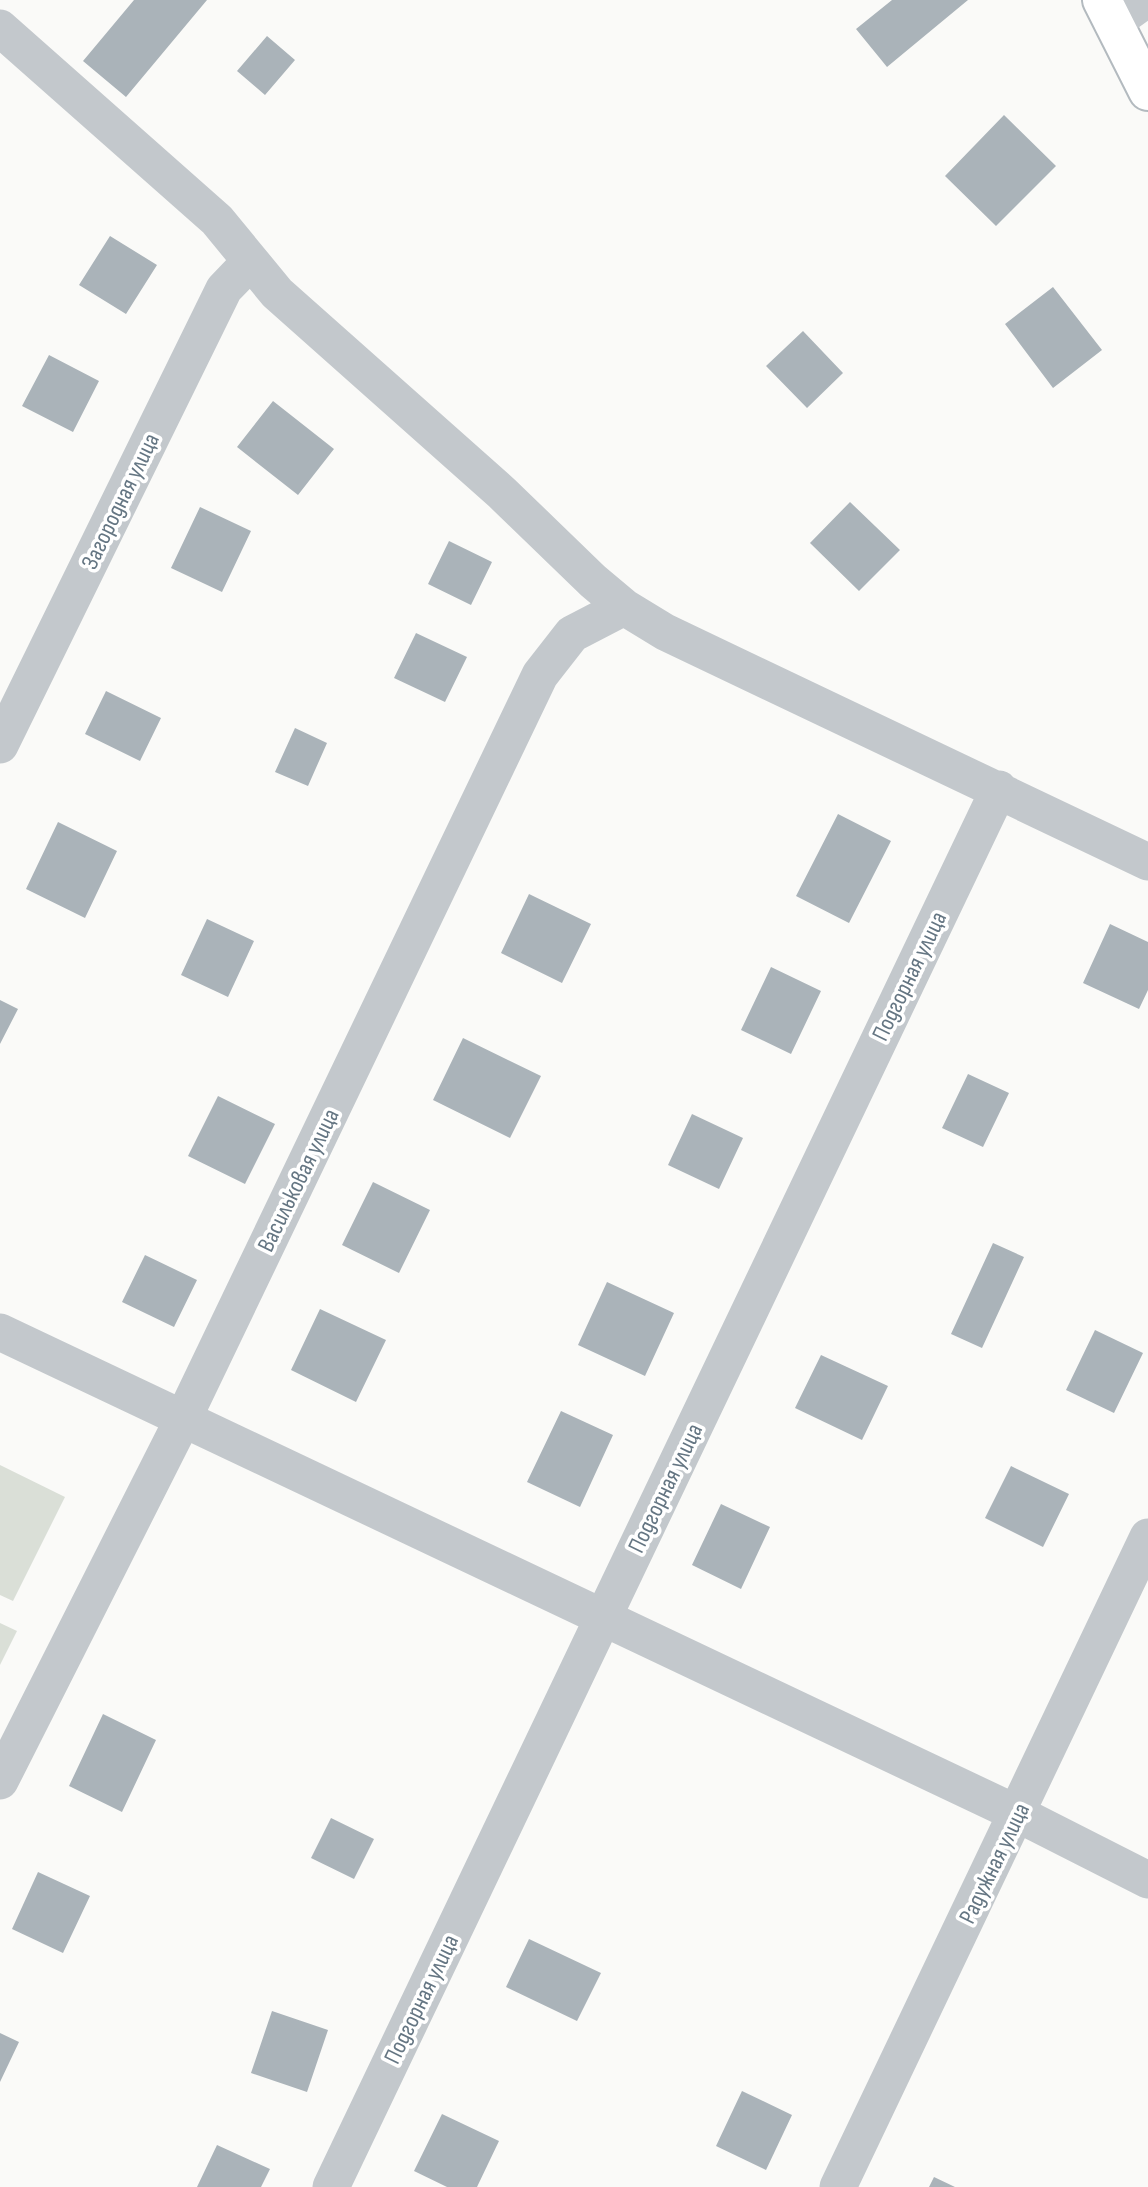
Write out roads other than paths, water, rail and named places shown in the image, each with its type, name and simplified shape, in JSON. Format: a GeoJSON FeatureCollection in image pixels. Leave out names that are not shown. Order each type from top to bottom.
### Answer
{"type":"FeatureCollection","features":[{"type":"Feature","properties":{"kind":"main road"},"geometry":{"type":"LineString","coordinates":[[1107,11],[1148,91]]}},
{"type":"Feature","properties":{"kind":"street"},"geometry":{"type":"LineString","coordinates":[[1107,11],[1145,0]]}},
{"type":"Feature","properties":{"kind":"street"},"geometry":{"type":"LineString","coordinates":[[0,28],[217,220],[249,263],[277,293],[502,493],[624,607],[665,632],[1148,862]]}},
{"type":"Feature","properties":{"kind":"street","name":"Загородная улица"},"geometry":{"type":"LineString","coordinates":[[0,745],[224,289],[249,263]]}},
{"type":"Feature","properties":{"kind":"street","name":"Васильковая улица"},"geometry":{"type":"LineString","coordinates":[[0,1781],[184,1417],[540,676],[572,634],[624,607]]}},
{"type":"Feature","properties":{"kind":"street","name":"Подгорная улица"},"geometry":{"type":"LineString","coordinates":[[331,2187],[999,789]]}},
{"type":"Feature","properties":{"kind":"street"},"geometry":{"type":"LineString","coordinates":[[0,1332],[184,1417],[602,1620],[1018,1814],[1148,1880]]}},
{"type":"Feature","properties":{"kind":"street","name":"Радужная улица"},"geometry":{"type":"LineString","coordinates":[[838,2187],[1148,1537]]}}]}
